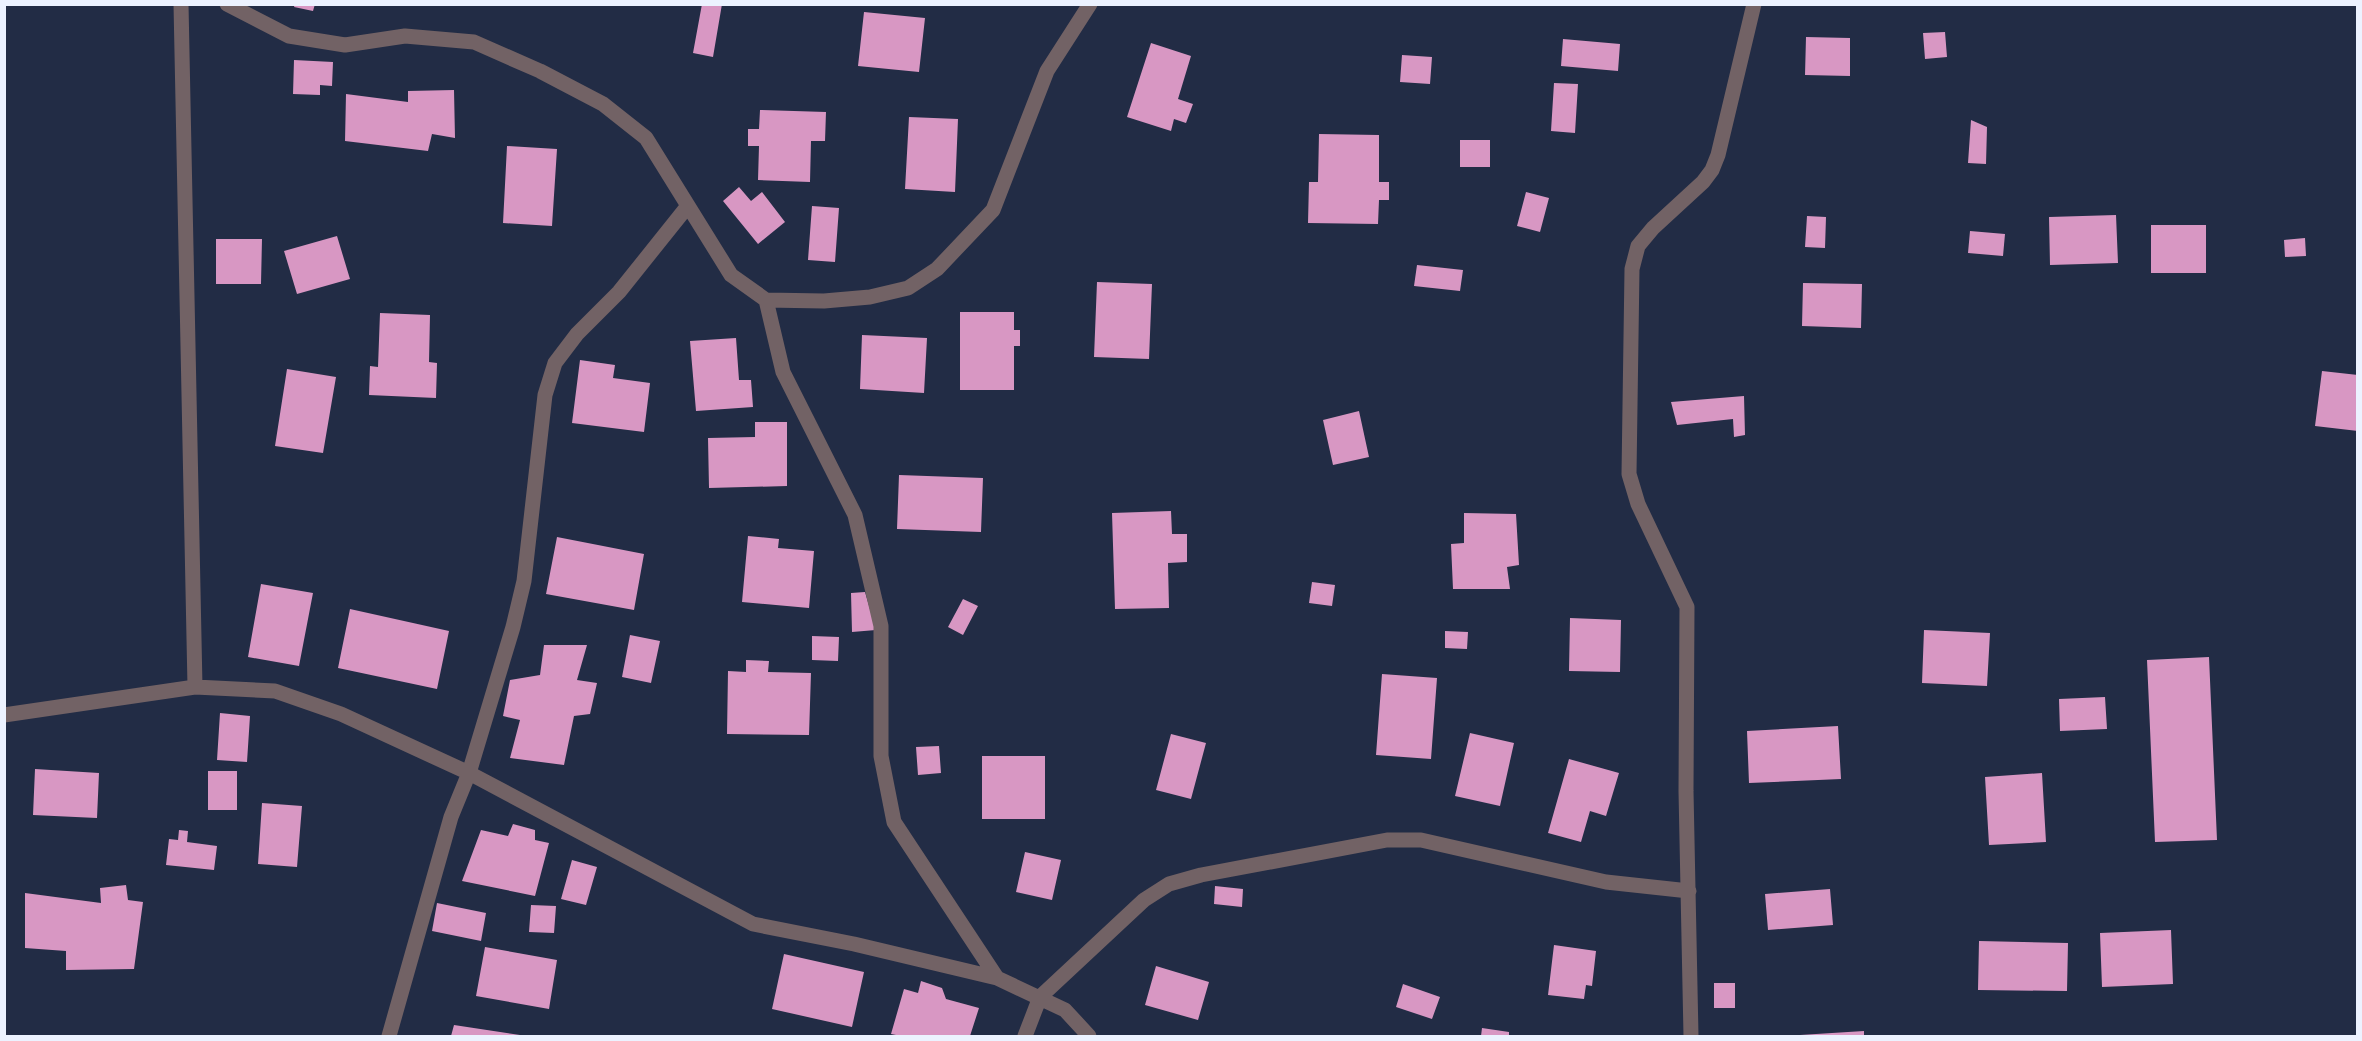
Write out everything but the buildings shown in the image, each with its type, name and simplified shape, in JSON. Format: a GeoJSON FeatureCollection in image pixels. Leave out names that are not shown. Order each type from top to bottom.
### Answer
{"type":"FeatureCollection","features":[{"type":"Feature","properties":{"kind":"street"},"geometry":{"type":"LineString","coordinates":[[181,4],[195,687]]}},
{"type":"Feature","properties":{"kind":"street"},"geometry":{"type":"LineString","coordinates":[[227,4],[289,36],[345,45],[405,36],[474,42],[540,71],[603,104],[646,138],[731,275],[766,300],[824,301],[870,297],[908,288],[937,269],[993,210],[1047,71],[1090,4]]}},
{"type":"Feature","properties":{"kind":"street"},"geometry":{"type":"LineString","coordinates":[[1691,1036],[1686,791],[1687,607],[1638,504],[1629,474],[1632,269],[1638,246],[1653,228],[1703,182],[1712,170],[1718,155],[1754,4]]}},
{"type":"Feature","properties":{"kind":"street"},"geometry":{"type":"LineString","coordinates":[[389,1036],[451,817],[469,773],[513,627],[524,581],[545,395],[555,363],[577,334],[619,292],[687,207]]}},
{"type":"Feature","properties":{"kind":"street"},"geometry":{"type":"LineString","coordinates":[[766,300],[783,372],[855,515],[881,626],[881,756],[894,822],[997,978]]}},
{"type":"Feature","properties":{"kind":"street"},"geometry":{"type":"LineString","coordinates":[[4,715],[195,687],[275,691],[341,714],[469,773],[753,924],[854,944],[997,978],[1065,1010],[1089,1036]]}},
{"type":"Feature","properties":{"kind":"street"},"geometry":{"type":"LineString","coordinates":[[1024,1036],[1040,997],[1144,900],[1169,884],[1240,867],[1387,840],[1421,840],[1606,882],[1689,891]]}}]}
